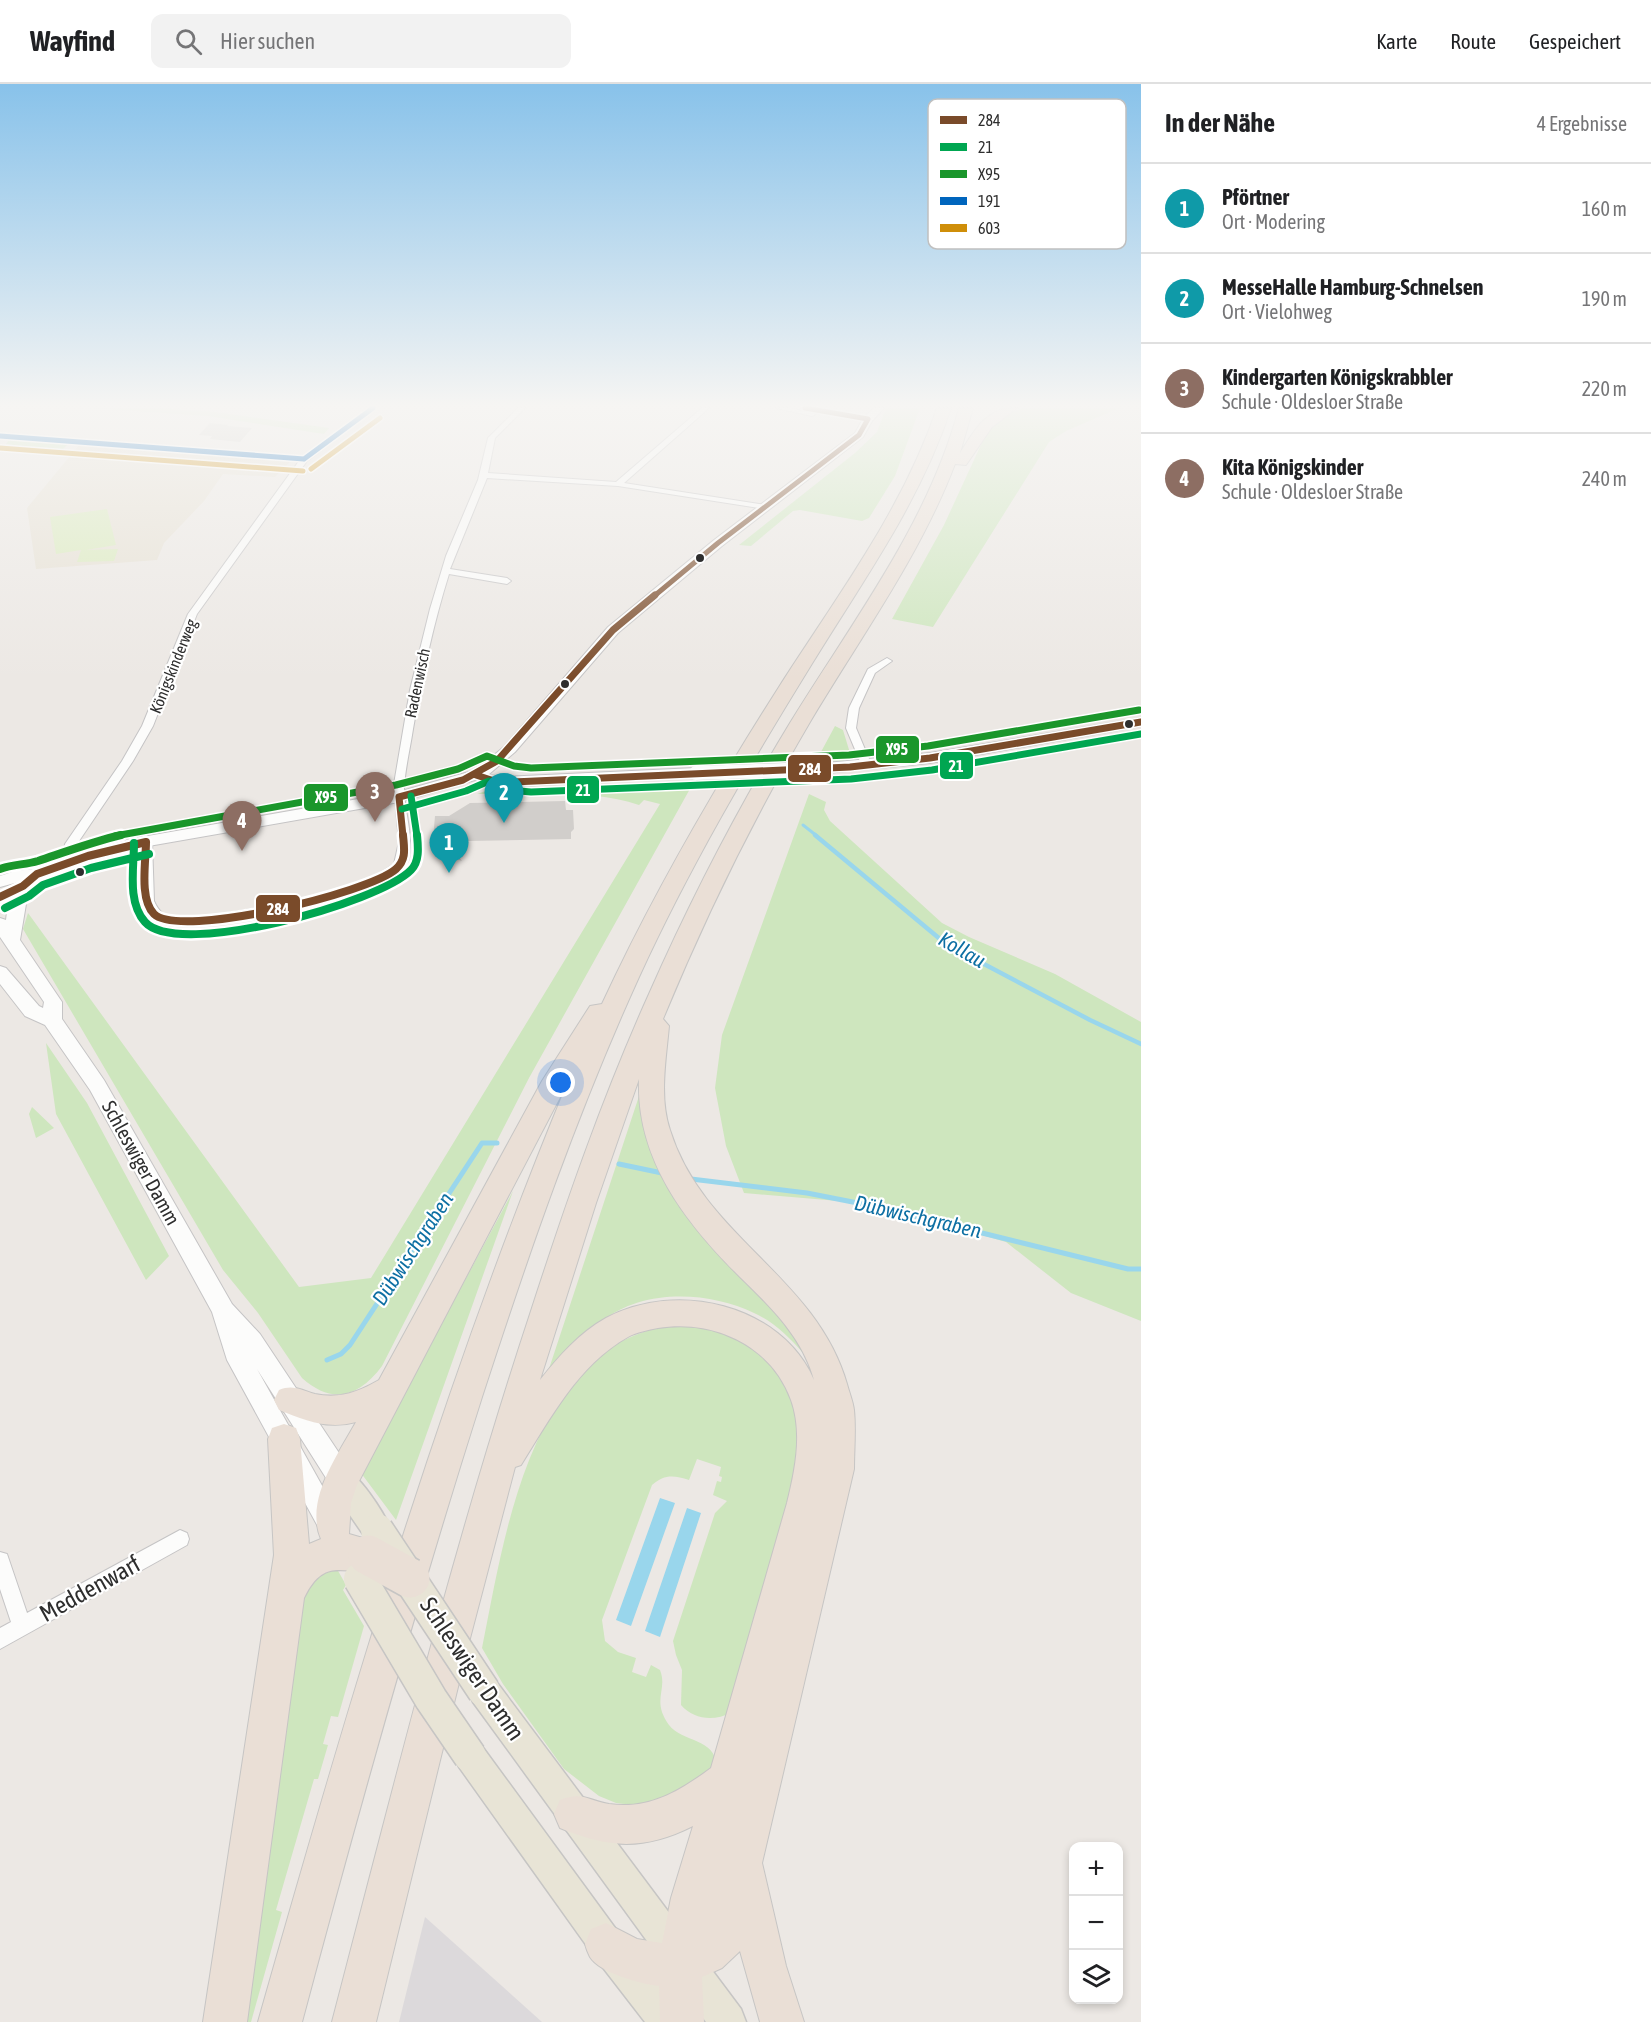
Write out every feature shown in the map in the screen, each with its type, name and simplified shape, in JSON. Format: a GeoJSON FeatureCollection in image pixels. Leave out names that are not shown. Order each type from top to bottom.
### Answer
{"type":"FeatureCollection","features":[{"type":"Feature","properties":{"kind":"highway"},"geometry":{"type":"LineString","coordinates":[[280,2022],[380,1668],[443,1467],[495,1312],[548,1166],[627,978],[681,867],[730,782],[894,522],[906,498]]}},
{"type":"Feature","properties":{"kind":"highway"},"geometry":{"type":"LineString","coordinates":[[354,2022],[495,1474],[533,1347],[599,1152],[660,997],[718,872],[753,804],[802,719],[874,603],[933,498]]}},
{"type":"Feature","properties":{"kind":"highway"},"geometry":{"type":"LineString","coordinates":[[874,603],[894,522]]}},
{"type":"Feature","properties":{"kind":"highway"},"geometry":{"type":"LineString","coordinates":[[845,599],[919,526]]}},
{"type":"Feature","properties":{"kind":"highway"},"geometry":{"type":"LineString","coordinates":[[410,1578],[357,1549],[334,1503],[342,1480],[550,1088],[594,1018],[627,978]]}},
{"type":"Feature","properties":{"kind":"highway"},"geometry":{"type":"LineString","coordinates":[[606,1944],[636,1961],[654,1964],[682,1962],[708,1953],[724,1937],[837,1469],[840,1416],[827,1364],[810,1332],[783,1298],[698,1214],[665,1157],[654,1121],[651,1095],[660,997]]}},
{"type":"Feature","properties":{"kind":"highway"},"geometry":{"type":"LineString","coordinates":[[495,1474],[568,1369],[600,1338],[632,1321],[674,1312],[701,1313],[717,1316],[742,1326],[769,1343],[791,1366],[810,1406],[813,1436],[810,1475],[728,1780],[690,1899],[684,1927],[680,1999],[682,2022]]}},
{"type":"Feature","properties":{"kind":"highway"},"geometry":{"type":"LineString","coordinates":[[290,1400],[326,1412],[340,1412],[363,1406],[390,1390]]}},
{"type":"Feature","properties":{"kind":"highway"},"geometry":{"type":"LineString","coordinates":[[225,2022],[292,1556],[284,1440]]}},
{"type":"Feature","properties":{"kind":"highway"},"geometry":{"type":"LineString","coordinates":[[288,1593],[292,1583],[306,1566],[321,1556],[357,1549]]}},
{"type":"Feature","properties":{"kind":"highway"},"geometry":{"type":"LineString","coordinates":[[574,1814],[609,1824],[633,1826],[665,1819],[699,1802],[728,1780]]}},
{"type":"Feature","properties":{"kind":"highway"},"geometry":{"type":"LineString","coordinates":[[743,1861],[757,1939],[770,1992],[782,2022]]}},
{"type":"Feature","properties":{"kind":"main road"},"geometry":{"type":"LineString","coordinates":[[0,882],[15,876],[34,876],[74,861],[146,842],[399,797],[482,771],[510,750],[614,630],[777,498]]}},
{"type":"Feature","properties":{"kind":"main road"},"geometry":{"type":"LineString","coordinates":[[482,771],[494,781],[867,766],[930,758],[1141,722]]}},
{"type":"Feature","properties":{"kind":"main road"},"geometry":{"type":"LineString","coordinates":[[0,897],[23,886],[34,876]]}},
{"type":"Feature","properties":{"kind":"main road"},"geometry":{"type":"LineString","coordinates":[[11,941],[17,904],[34,876]]}},
{"type":"Feature","properties":{"kind":"main road","name":"Schleswiger Damm"},"geometry":{"type":"LineString","coordinates":[[0,924],[53,1002],[52,1020]]}},
{"type":"Feature","properties":{"kind":"main road","name":"Schleswiger Damm"},"geometry":{"type":"LineString","coordinates":[[0,972],[32,1011],[52,1020],[97,1085],[223,1310],[235,1353],[284,1440],[357,1549],[431,1699],[606,1944],[668,2022]]}},
{"type":"Feature","properties":{"kind":"main road","name":"Schleswiger Damm"},"geometry":{"type":"LineString","coordinates":[[223,1310],[252,1341],[342,1480]]}},
{"type":"Feature","properties":{"kind":"main road","name":"Schleswiger Damm"},"geometry":{"type":"LineString","coordinates":[[410,1578],[484,1691],[728,2022]]}},
{"type":"Feature","properties":{"kind":"street","name":"Königskinderweg"},"geometry":{"type":"LineString","coordinates":[[74,861],[69,851],[71,844],[138,744],[157,708],[191,618],[275,498]]}},
{"type":"Feature","properties":{"kind":"street","name":"Radenwisch"},"geometry":{"type":"LineString","coordinates":[[146,842],[147,902],[159,918],[168,922],[185,923],[246,915],[368,883],[395,870],[405,856],[399,797],[410,711],[426,638],[445,571],[475,498]]}},
{"type":"Feature","properties":{"kind":"street"},"geometry":{"type":"LineString","coordinates":[[711,498],[766,507]]}},
{"type":"Feature","properties":{"kind":"street"},"geometry":{"type":"LineString","coordinates":[[445,571],[507,581]]}},
{"type":"Feature","properties":{"kind":"street"},"geometry":{"type":"LineString","coordinates":[[867,766],[851,728],[854,708],[871,671],[887,660]]}},
{"type":"Feature","properties":{"kind":"street","name":"Meddenwarf"},"geometry":{"type":"LineString","coordinates":[[0,1639],[180,1539]]}},
{"type":"Feature","properties":{"kind":"street"},"geometry":{"type":"LineString","coordinates":[[0,1561],[22,1626]]}},
{"type":"Feature","properties":{"kind":"shaded area"},"geometry":{"type":"Polygon","coordinates":[[[35,498],[206,498],[164,543],[157,560],[36,569],[27,508],[35,498]]]}},
{"type":"Feature","properties":{"kind":"shaded area"},"geometry":{"type":"Polygon","coordinates":[[[425,1917],[542,2022],[399,2022],[425,1917]]]}},
{"type":"Feature","properties":{"kind":"green space"},"geometry":{"type":"Polygon","coordinates":[[[798,498],[881,498],[869,518],[862,521],[800,510],[793,511],[751,546],[739,545],[798,498]]]}},
{"type":"Feature","properties":{"kind":"green space"},"geometry":{"type":"Polygon","coordinates":[[[956,498],[1014,498],[933,627],[892,619],[956,498]]]}},
{"type":"Feature","properties":{"kind":"green space"},"geometry":{"type":"Polygon","coordinates":[[[107,509],[116,545],[86,550],[118,549],[114,561],[77,562],[81,550],[56,554],[50,517],[107,509]]]}},
{"type":"Feature","properties":{"kind":"green space"},"geometry":{"type":"Polygon","coordinates":[[[835,726],[843,730],[850,753],[844,761],[815,763],[835,726]]]}},
{"type":"Feature","properties":{"kind":"green space"},"geometry":{"type":"Polygon","coordinates":[[[670,785],[691,787],[529,1078],[382,1366],[364,1385],[345,1394],[324,1392],[313,1387],[302,1378],[258,1313],[223,1270],[23,929],[28,913],[299,1287],[371,1278],[660,804],[644,800],[639,805],[601,796],[580,794],[477,794],[494,788],[670,785]]]}},
{"type":"Feature","properties":{"kind":"green space"},"geometry":{"type":"Polygon","coordinates":[[[809,794],[826,802],[824,810],[830,821],[942,923],[1055,974],[1141,1022],[1141,1321],[1071,1293],[1006,1242],[874,1204],[744,1193],[726,1146],[715,1088],[722,1035],[809,794]]]}},
{"type":"Feature","properties":{"kind":"green space"},"geometry":{"type":"Polygon","coordinates":[[[46,1043],[87,1103],[169,1256],[146,1280],[56,1114],[46,1043]]]}},
{"type":"Feature","properties":{"kind":"green space"},"geometry":{"type":"Polygon","coordinates":[[[643,1084],[646,1122],[796,1326],[803,1353],[775,1325],[736,1306],[697,1297],[656,1298],[636,1303],[601,1322],[578,1345],[543,1387],[643,1084]]]}},
{"type":"Feature","properties":{"kind":"green space"},"geometry":{"type":"Polygon","coordinates":[[[32,1107],[54,1128],[36,1138],[29,1114],[32,1107]]]}},
{"type":"Feature","properties":{"kind":"green space"},"geometry":{"type":"Polygon","coordinates":[[[513,1191],[396,1520],[361,1473],[513,1191]]]}},
{"type":"Feature","properties":{"kind":"green space"},"geometry":{"type":"Polygon","coordinates":[[[666,1325],[718,1329],[762,1353],[790,1391],[796,1416],[799,1458],[731,1713],[725,1716],[704,1718],[692,1714],[681,1705],[682,1670],[673,1641],[715,1513],[727,1501],[713,1495],[717,1481],[721,1482],[722,1477],[719,1476],[721,1467],[697,1459],[689,1480],[669,1476],[652,1485],[602,1620],[605,1641],[618,1652],[636,1658],[632,1672],[646,1677],[651,1665],[660,1670],[662,1677],[661,1709],[669,1725],[675,1731],[711,1751],[715,1757],[716,1766],[686,1794],[632,1805],[616,1803],[599,1796],[564,1769],[503,1684],[482,1648],[502,1551],[519,1487],[545,1426],[581,1367],[622,1341],[666,1325]]]}},
{"type":"Feature","properties":{"kind":"green space"},"geometry":{"type":"Polygon","coordinates":[[[326,1569],[337,1569],[346,1585],[343,1590],[364,1626],[338,1717],[331,1716],[323,1744],[328,1745],[318,1779],[314,1779],[276,1910],[282,1912],[251,2022],[238,2022],[300,1608],[306,1590],[326,1569]]]}},
{"type":"Feature","properties":{"kind":"water"},"geometry":{"type":"Polygon","coordinates":[[[660,1498],[675,1503],[631,1626],[616,1620],[660,1498]]]}},
{"type":"Feature","properties":{"kind":"water"},"geometry":{"type":"Polygon","coordinates":[[[687,1508],[701,1513],[660,1637],[645,1631],[687,1508]]]}},
{"type":"Feature","properties":{"kind":"building"},"geometry":{"type":"Polygon","coordinates":[[[565,801],[566,810],[573,810],[574,829],[571,832],[571,839],[468,841],[468,847],[452,848],[462,861],[432,850],[435,816],[449,816],[470,803],[565,801]]]}},
{"type":"Feature","properties":{"kind":"waterway","name":"Kollau"},"geometry":{"type":"LineString","coordinates":[[803,825],[817,836]]}},
{"type":"Feature","properties":{"kind":"waterway","name":"Kollau"},"geometry":{"type":"LineString","coordinates":[[815,835],[946,944],[1090,1020],[1141,1044]]}},
{"type":"Feature","properties":{"kind":"waterway","name":"Dübwischgraben"},"geometry":{"type":"LineString","coordinates":[[327,1360],[341,1354],[350,1345],[482,1143],[497,1143]]}},
{"type":"Feature","properties":{"kind":"waterway","name":"Dübwischgraben"},"geometry":{"type":"LineString","coordinates":[[619,1164],[662,1173]]}},
{"type":"Feature","properties":{"kind":"waterway","name":"Dübwischgraben"},"geometry":{"type":"LineString","coordinates":[[691,1179],[807,1193],[873,1206],[1128,1269],[1141,1269]]}},
{"type":"Feature","properties":{"kind":"transit line","name":"284"},"geometry":{"type":"LineString","coordinates":[[399,797],[463,780],[497,761],[613,630],[718,543],[776,498]]}},
{"type":"Feature","properties":{"kind":"transit line","name":"X95"},"geometry":{"type":"LineString","coordinates":[[0,869],[13,864],[34,862],[85,844],[140,830],[396,785],[458,769],[487,756],[514,766],[531,768],[849,755],[928,746],[1139,710]]}},
{"type":"Feature","properties":{"kind":"transit line","name":"284"},"geometry":{"type":"LineString","coordinates":[[476,775],[494,781],[513,782],[850,767],[930,758],[1141,722]]}},
{"type":"Feature","properties":{"kind":"transit line","name":"21"},"geometry":{"type":"LineString","coordinates":[[402,809],[466,791],[489,781],[509,790],[531,792],[851,779],[932,770],[1141,734]]}},
{"type":"Feature","properties":{"kind":"transit line","name":"21"},"geometry":{"type":"LineString","coordinates":[[134,843],[133,884],[136,905],[139,915],[151,927],[170,935],[192,935],[259,926],[337,906],[371,894],[397,881],[413,868],[418,853],[418,843],[411,796]]}},
{"type":"Feature","properties":{"kind":"transit line","name":"284"},"geometry":{"type":"LineString","coordinates":[[146,842],[145,889],[149,907],[154,914],[167,921],[188,922],[245,916],[370,883],[395,869],[405,855],[399,797]]}},
{"type":"Feature","properties":{"kind":"transit line","name":"284"},"geometry":{"type":"LineString","coordinates":[[0,897],[23,886],[37,874],[88,856],[146,842]]}},
{"type":"Feature","properties":{"kind":"transit line","name":"21"},"geometry":{"type":"LineString","coordinates":[[5,908],[29,896],[43,885],[91,868],[149,854]]}},
{"type":"Feature","properties":{"kind":"place","name":"Kindergarten Königskrabbler"},"geometry":{"type":"Point","coordinates":[375,822]}},
{"type":"Feature","properties":{"kind":"place","name":"MesseHalle Hamburg-Schnelsen"},"geometry":{"type":"Point","coordinates":[504,823]}},
{"type":"Feature","properties":{"kind":"place","name":"Kita Königskinder"},"geometry":{"type":"Point","coordinates":[242,851]}},
{"type":"Feature","properties":{"kind":"place","name":"Pförtner"},"geometry":{"type":"Point","coordinates":[449,873]}}]}
